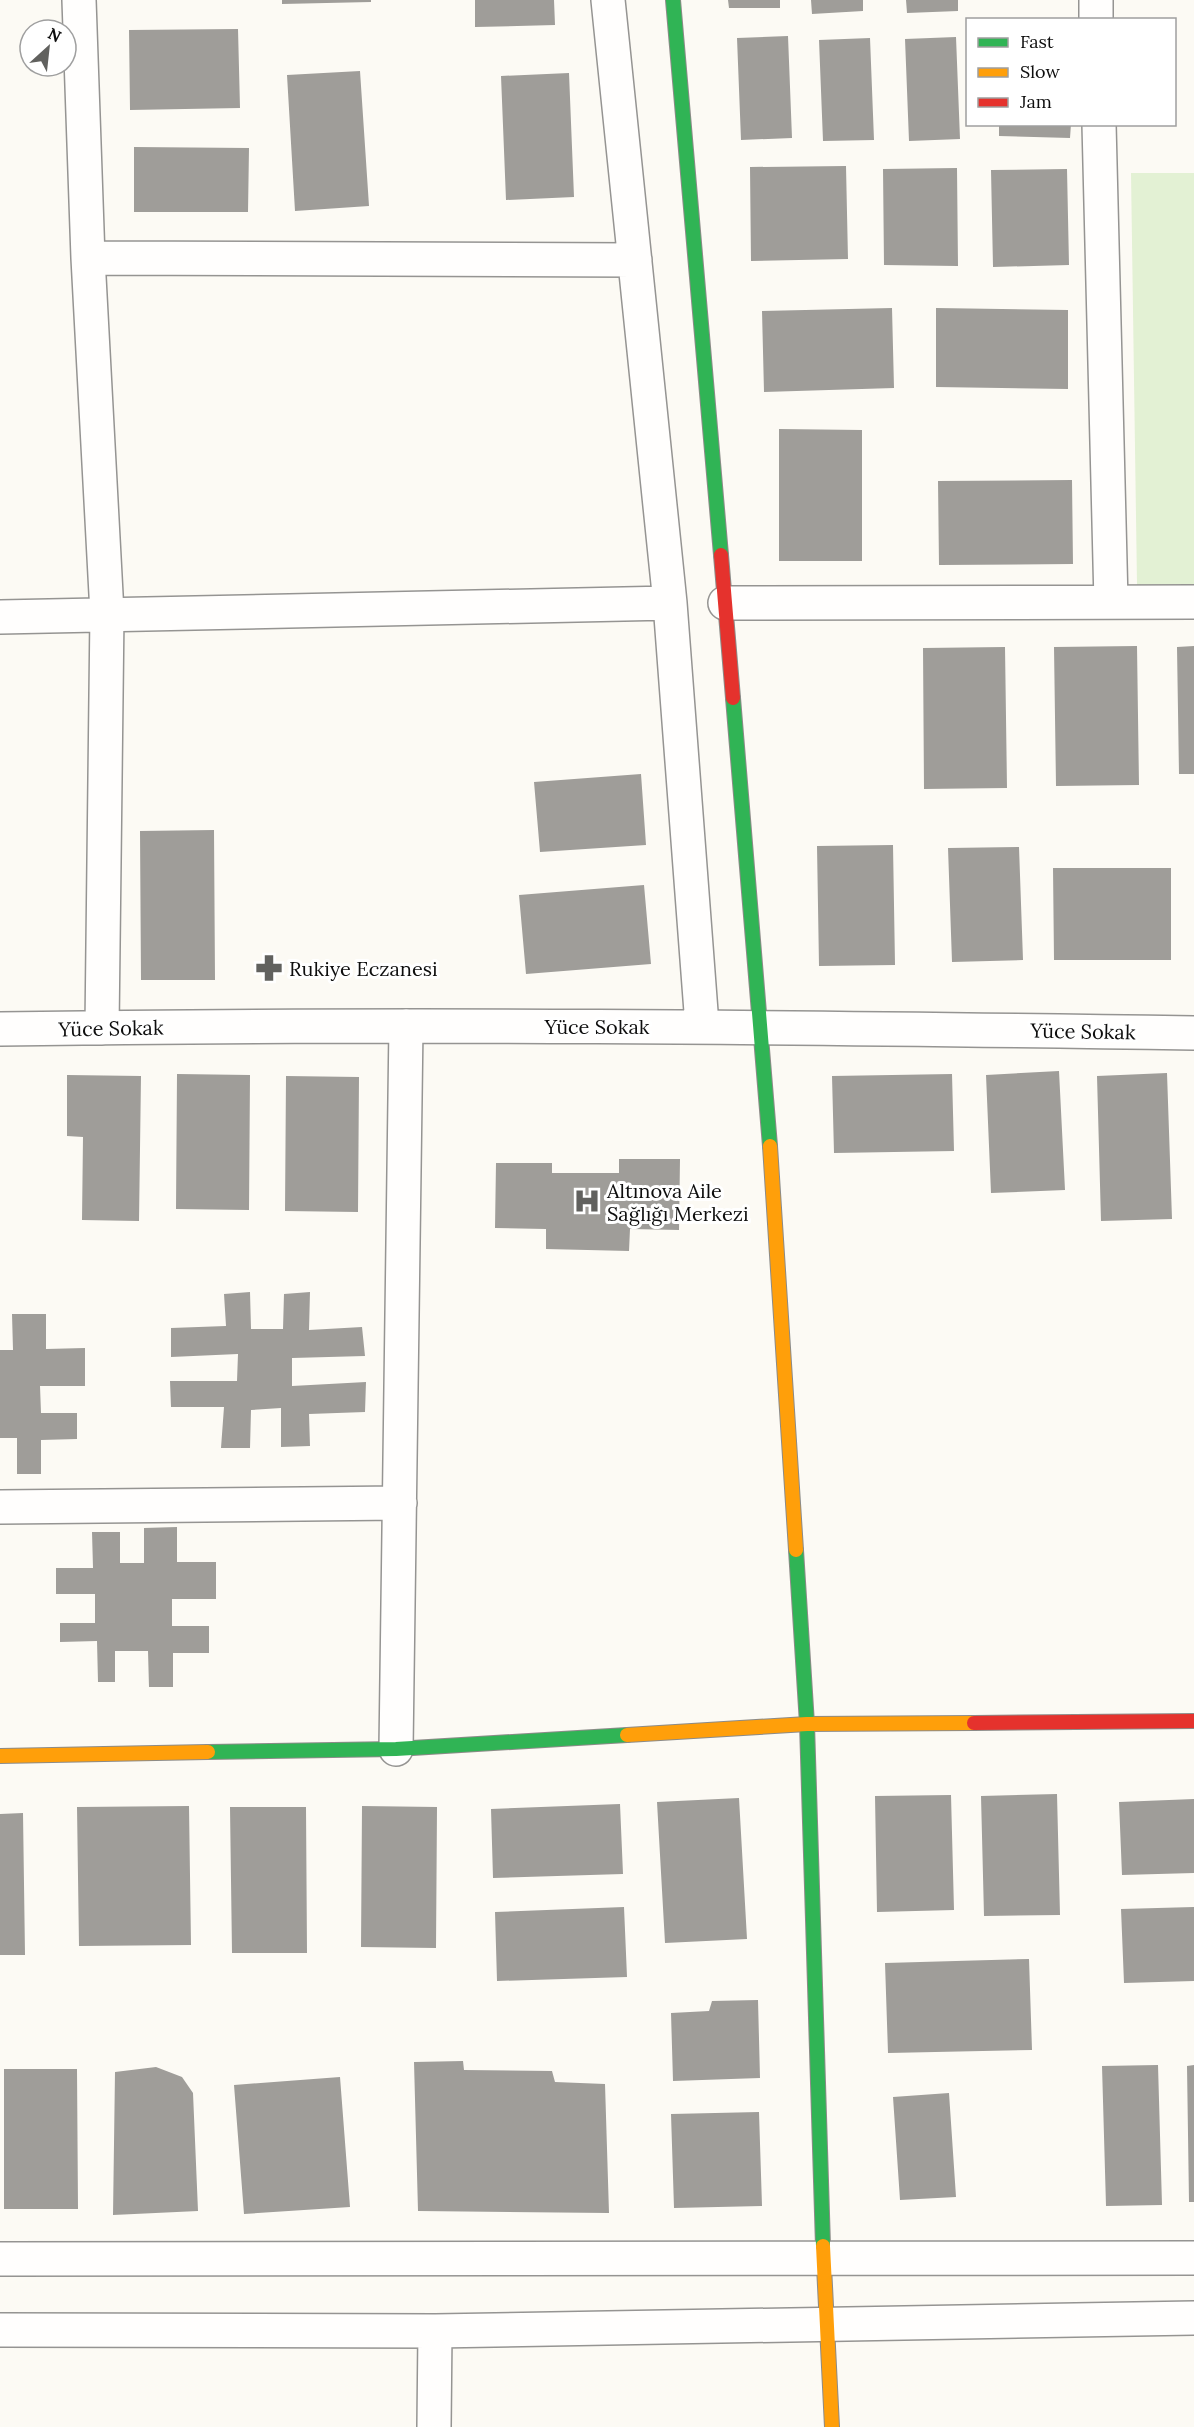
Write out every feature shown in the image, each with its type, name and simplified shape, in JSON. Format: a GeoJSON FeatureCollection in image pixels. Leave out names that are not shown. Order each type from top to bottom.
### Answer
{"type":"FeatureCollection","features":[{"type":"Feature","properties":{"kind":"street"},"geometry":{"type":"LineString","coordinates":[[78,0],[88,258],[107,613],[102,1028]]}},
{"type":"Feature","properties":{"kind":"street"},"geometry":{"type":"LineString","coordinates":[[608,0],[670,603],[702,1025]]}},
{"type":"Feature","properties":{"kind":"street"},"geometry":{"type":"LineString","coordinates":[[673,0],[762,1027],[807,1724],[825,2326],[832,2427]]}},
{"type":"Feature","properties":{"kind":"street"},"geometry":{"type":"LineString","coordinates":[[1096,0],[1096,18]]}},
{"type":"Feature","properties":{"kind":"street"},"geometry":{"type":"LineString","coordinates":[[1099,126],[1111,602]]}},
{"type":"Feature","properties":{"kind":"street"},"geometry":{"type":"LineString","coordinates":[[88,258],[635,260]]}},
{"type":"Feature","properties":{"kind":"street"},"geometry":{"type":"LineString","coordinates":[[725,603],[1194,602]]}},
{"type":"Feature","properties":{"kind":"street"},"geometry":{"type":"LineString","coordinates":[[0,617],[670,603]]}},
{"type":"Feature","properties":{"kind":"street","name":"Yüce Sokak"},"geometry":{"type":"LineString","coordinates":[[0,1029],[702,1025],[1194,1033]]}},
{"type":"Feature","properties":{"kind":"street"},"geometry":{"type":"LineString","coordinates":[[396,1749],[405,1026]]}},
{"type":"Feature","properties":{"kind":"street"},"geometry":{"type":"LineString","coordinates":[[0,1507],[400,1503]]}},
{"type":"Feature","properties":{"kind":"street"},"geometry":{"type":"LineString","coordinates":[[0,1756],[396,1749],[807,1724],[1194,1721]]}},
{"type":"Feature","properties":{"kind":"street"},"geometry":{"type":"LineString","coordinates":[[0,2259],[1194,2258]]}},
{"type":"Feature","properties":{"kind":"street"},"geometry":{"type":"LineString","coordinates":[[0,2331],[435,2331],[1194,2318]]}},
{"type":"Feature","properties":{"kind":"street"},"geometry":{"type":"LineString","coordinates":[[434,2427],[435,2331]]}},
{"type":"Feature","properties":{"kind":"green space"},"geometry":{"type":"Polygon","coordinates":[[[1131,173],[1194,173],[1194,584],[1137,585],[1131,173]]]}},
{"type":"Feature","properties":{"kind":"building"},"geometry":{"type":"Polygon","coordinates":[[[282,0],[371,0],[371,2],[282,4],[282,0]]]}},
{"type":"Feature","properties":{"kind":"building"},"geometry":{"type":"Polygon","coordinates":[[[475,0],[554,0],[555,25],[475,27],[475,0]]]}},
{"type":"Feature","properties":{"kind":"building"},"geometry":{"type":"Polygon","coordinates":[[[728,0],[780,0],[780,8],[729,8],[728,0]]]}},
{"type":"Feature","properties":{"kind":"building"},"geometry":{"type":"Polygon","coordinates":[[[811,0],[863,0],[863,11],[812,14],[811,0]]]}},
{"type":"Feature","properties":{"kind":"building"},"geometry":{"type":"Polygon","coordinates":[[[906,0],[958,0],[958,11],[907,13],[906,0]]]}},
{"type":"Feature","properties":{"kind":"building"},"geometry":{"type":"Polygon","coordinates":[[[238,29],[240,108],[130,110],[129,30],[238,29]]]}},
{"type":"Feature","properties":{"kind":"building"},"geometry":{"type":"Polygon","coordinates":[[[788,36],[792,138],[741,140],[737,38],[788,36]]]}},
{"type":"Feature","properties":{"kind":"building"},"geometry":{"type":"Polygon","coordinates":[[[956,37],[960,139],[909,141],[905,39],[956,37]]]}},
{"type":"Feature","properties":{"kind":"building"},"geometry":{"type":"Polygon","coordinates":[[[870,38],[874,140],[823,141],[819,40],[870,38]]]}},
{"type":"Feature","properties":{"kind":"building"},"geometry":{"type":"Polygon","coordinates":[[[360,71],[369,206],[295,211],[287,75],[360,71]]]}},
{"type":"Feature","properties":{"kind":"building"},"geometry":{"type":"Polygon","coordinates":[[[569,73],[574,197],[506,200],[501,76],[569,73]]]}},
{"type":"Feature","properties":{"kind":"building"},"geometry":{"type":"Polygon","coordinates":[[[999,126],[1071,126],[1070,138],[999,136],[999,126]]]}},
{"type":"Feature","properties":{"kind":"building"},"geometry":{"type":"Polygon","coordinates":[[[134,147],[249,148],[248,212],[134,212],[134,147]]]}},
{"type":"Feature","properties":{"kind":"building"},"geometry":{"type":"Polygon","coordinates":[[[846,166],[848,259],[751,261],[750,167],[846,166]]]}},
{"type":"Feature","properties":{"kind":"building"},"geometry":{"type":"Polygon","coordinates":[[[957,168],[958,266],[884,265],[883,169],[957,168]]]}},
{"type":"Feature","properties":{"kind":"building"},"geometry":{"type":"Polygon","coordinates":[[[1067,169],[1069,265],[993,267],[991,170],[1067,169]]]}},
{"type":"Feature","properties":{"kind":"building"},"geometry":{"type":"Polygon","coordinates":[[[892,308],[894,388],[764,392],[762,311],[892,308]]]}},
{"type":"Feature","properties":{"kind":"building"},"geometry":{"type":"Polygon","coordinates":[[[936,308],[1068,310],[1068,389],[936,387],[936,308]]]}},
{"type":"Feature","properties":{"kind":"building"},"geometry":{"type":"Polygon","coordinates":[[[779,429],[862,430],[862,561],[779,561],[779,429]]]}},
{"type":"Feature","properties":{"kind":"building"},"geometry":{"type":"Polygon","coordinates":[[[1072,480],[1073,564],[939,565],[938,481],[1072,480]]]}},
{"type":"Feature","properties":{"kind":"building"},"geometry":{"type":"Polygon","coordinates":[[[1137,646],[1139,785],[1056,786],[1054,647],[1137,646]]]}},
{"type":"Feature","properties":{"kind":"building"},"geometry":{"type":"Polygon","coordinates":[[[1194,646],[1194,774],[1179,774],[1177,647],[1194,646]]]}},
{"type":"Feature","properties":{"kind":"building"},"geometry":{"type":"Polygon","coordinates":[[[1005,647],[1007,788],[924,789],[923,648],[1005,647]]]}},
{"type":"Feature","properties":{"kind":"building"},"geometry":{"type":"Polygon","coordinates":[[[641,774],[646,845],[540,852],[534,782],[641,774]]]}},
{"type":"Feature","properties":{"kind":"building"},"geometry":{"type":"Polygon","coordinates":[[[214,830],[215,980],[141,980],[140,831],[214,830]]]}},
{"type":"Feature","properties":{"kind":"building"},"geometry":{"type":"Polygon","coordinates":[[[893,845],[895,965],[819,966],[817,846],[893,845]]]}},
{"type":"Feature","properties":{"kind":"building"},"geometry":{"type":"Polygon","coordinates":[[[1019,847],[1023,960],[952,962],[948,848],[1019,847]]]}},
{"type":"Feature","properties":{"kind":"building"},"geometry":{"type":"Polygon","coordinates":[[[1053,868],[1171,868],[1171,960],[1054,960],[1053,868]]]}},
{"type":"Feature","properties":{"kind":"building"},"geometry":{"type":"Polygon","coordinates":[[[644,885],[651,964],[526,974],[519,895],[644,885]]]}},
{"type":"Feature","properties":{"kind":"building"},"geometry":{"type":"Polygon","coordinates":[[[1059,1071],[1065,1190],[991,1193],[986,1075],[1059,1071]]]}},
{"type":"Feature","properties":{"kind":"building"},"geometry":{"type":"Polygon","coordinates":[[[1167,1073],[1172,1219],[1101,1221],[1097,1076],[1167,1073]]]}},
{"type":"Feature","properties":{"kind":"building"},"geometry":{"type":"Polygon","coordinates":[[[177,1074],[250,1075],[249,1210],[176,1209],[177,1074]]]}},
{"type":"Feature","properties":{"kind":"building"},"geometry":{"type":"Polygon","coordinates":[[[952,1074],[954,1151],[834,1153],[832,1076],[952,1074]]]}},
{"type":"Feature","properties":{"kind":"building"},"geometry":{"type":"Polygon","coordinates":[[[67,1075],[141,1076],[139,1221],[82,1220],[83,1137],[67,1136],[67,1075]]]}},
{"type":"Feature","properties":{"kind":"building"},"geometry":{"type":"Polygon","coordinates":[[[286,1076],[359,1077],[358,1212],[285,1211],[286,1076]]]}},
{"type":"Feature","properties":{"kind":"building","name":"Altınova Aile Sağlığı Merkezi"},"geometry":{"type":"Polygon","coordinates":[[[619,1159],[680,1159],[679,1230],[630,1229],[629,1251],[546,1249],[546,1229],[495,1228],[496,1163],[552,1163],[552,1173],[619,1173],[619,1159]]]}},
{"type":"Feature","properties":{"kind":"building"},"geometry":{"type":"Polygon","coordinates":[[[250,1292],[251,1329],[283,1329],[284,1294],[310,1292],[309,1330],[362,1327],[365,1356],[292,1358],[292,1386],[366,1382],[365,1412],[309,1414],[310,1446],[281,1447],[281,1408],[251,1410],[250,1448],[221,1448],[224,1407],[171,1407],[170,1381],[237,1381],[238,1354],[171,1357],[171,1328],[226,1326],[224,1294],[250,1292]]]}},
{"type":"Feature","properties":{"kind":"building"},"geometry":{"type":"Polygon","coordinates":[[[12,1314],[46,1314],[46,1349],[85,1348],[85,1386],[40,1386],[41,1413],[77,1413],[77,1439],[41,1440],[41,1474],[17,1474],[17,1438],[0,1438],[0,1350],[13,1350],[12,1314]]]}},
{"type":"Feature","properties":{"kind":"building"},"geometry":{"type":"Polygon","coordinates":[[[177,1527],[177,1562],[216,1562],[216,1599],[172,1599],[172,1626],[209,1626],[209,1653],[173,1653],[173,1687],[149,1687],[148,1651],[115,1651],[115,1682],[98,1682],[97,1641],[60,1642],[60,1623],[95,1623],[95,1594],[56,1594],[56,1568],[93,1568],[92,1532],[120,1532],[120,1563],[144,1563],[144,1528],[177,1527]]]}},
{"type":"Feature","properties":{"kind":"building"},"geometry":{"type":"Polygon","coordinates":[[[1057,1794],[1060,1915],[984,1916],[981,1796],[1057,1794]]]}},
{"type":"Feature","properties":{"kind":"building"},"geometry":{"type":"Polygon","coordinates":[[[951,1795],[954,1910],[877,1912],[875,1796],[951,1795]]]}},
{"type":"Feature","properties":{"kind":"building"},"geometry":{"type":"Polygon","coordinates":[[[739,1798],[747,1939],[665,1943],[657,1802],[739,1798]]]}},
{"type":"Feature","properties":{"kind":"building"},"geometry":{"type":"Polygon","coordinates":[[[1194,1799],[1194,1873],[1122,1875],[1119,1802],[1194,1799]]]}},
{"type":"Feature","properties":{"kind":"building"},"geometry":{"type":"Polygon","coordinates":[[[620,1804],[623,1874],[493,1878],[491,1809],[620,1804]]]}},
{"type":"Feature","properties":{"kind":"building"},"geometry":{"type":"Polygon","coordinates":[[[189,1806],[191,1945],[79,1946],[77,1807],[189,1806]]]}},
{"type":"Feature","properties":{"kind":"building"},"geometry":{"type":"Polygon","coordinates":[[[362,1806],[437,1807],[436,1948],[361,1947],[362,1806]]]}},
{"type":"Feature","properties":{"kind":"building"},"geometry":{"type":"Polygon","coordinates":[[[230,1807],[306,1807],[307,1953],[232,1953],[230,1807]]]}},
{"type":"Feature","properties":{"kind":"building"},"geometry":{"type":"Polygon","coordinates":[[[23,1813],[25,1955],[0,1955],[0,1814],[23,1813]]]}},
{"type":"Feature","properties":{"kind":"building"},"geometry":{"type":"Polygon","coordinates":[[[624,1907],[627,1977],[497,1981],[495,1912],[624,1907]]]}},
{"type":"Feature","properties":{"kind":"building"},"geometry":{"type":"Polygon","coordinates":[[[1194,1907],[1194,1981],[1124,1983],[1121,1909],[1194,1907]]]}},
{"type":"Feature","properties":{"kind":"building"},"geometry":{"type":"Polygon","coordinates":[[[1029,1959],[1032,2050],[888,2053],[885,1963],[1029,1959]]]}},
{"type":"Feature","properties":{"kind":"building"},"geometry":{"type":"Polygon","coordinates":[[[758,2000],[760,2078],[673,2081],[671,2013],[709,2011],[712,2001],[758,2000]]]}},
{"type":"Feature","properties":{"kind":"building"},"geometry":{"type":"Polygon","coordinates":[[[463,2061],[464,2070],[552,2071],[555,2082],[605,2084],[609,2213],[418,2211],[414,2062],[463,2061]]]}},
{"type":"Feature","properties":{"kind":"building"},"geometry":{"type":"Polygon","coordinates":[[[1158,2065],[1162,2205],[1106,2206],[1102,2066],[1158,2065]]]}},
{"type":"Feature","properties":{"kind":"building"},"geometry":{"type":"Polygon","coordinates":[[[1194,2065],[1194,2202],[1189,2202],[1187,2066],[1194,2065]]]}},
{"type":"Feature","properties":{"kind":"building"},"geometry":{"type":"Polygon","coordinates":[[[156,2067],[182,2077],[193,2093],[198,2211],[113,2215],[115,2072],[156,2067]]]}},
{"type":"Feature","properties":{"kind":"building"},"geometry":{"type":"Polygon","coordinates":[[[4,2069],[77,2069],[78,2209],[4,2209],[4,2069]]]}},
{"type":"Feature","properties":{"kind":"building"},"geometry":{"type":"Polygon","coordinates":[[[340,2077],[350,2207],[244,2214],[234,2085],[340,2077]]]}},
{"type":"Feature","properties":{"kind":"building"},"geometry":{"type":"Polygon","coordinates":[[[949,2093],[956,2197],[900,2200],[893,2097],[949,2093]]]}},
{"type":"Feature","properties":{"kind":"building"},"geometry":{"type":"Polygon","coordinates":[[[759,2112],[762,2206],[674,2208],[671,2114],[759,2112]]]}},
{"type":"Feature","properties":{"kind":"traffic: fast"},"geometry":{"type":"LineString","coordinates":[[673,0],[721,555]]}},
{"type":"Feature","properties":{"kind":"traffic: fast"},"geometry":{"type":"LineString","coordinates":[[733,698],[770,1146]]}},
{"type":"Feature","properties":{"kind":"traffic: fast"},"geometry":{"type":"LineString","coordinates":[[796,1550],[807,1724],[823,2246]]}},
{"type":"Feature","properties":{"kind":"traffic: fast"},"geometry":{"type":"LineString","coordinates":[[208,1752],[396,1749],[627,1735]]}},
{"type":"Feature","properties":{"kind":"traffic: slow"},"geometry":{"type":"LineString","coordinates":[[770,1146],[796,1550]]}},
{"type":"Feature","properties":{"kind":"traffic: slow"},"geometry":{"type":"LineString","coordinates":[[627,1735],[807,1724],[974,1723]]}},
{"type":"Feature","properties":{"kind":"traffic: slow"},"geometry":{"type":"LineString","coordinates":[[0,1756],[208,1752]]}},
{"type":"Feature","properties":{"kind":"traffic: slow"},"geometry":{"type":"LineString","coordinates":[[823,2246],[832,2427]]}},
{"type":"Feature","properties":{"kind":"traffic: jam"},"geometry":{"type":"LineString","coordinates":[[721,555],[733,698]]}},
{"type":"Feature","properties":{"kind":"traffic: jam"},"geometry":{"type":"LineString","coordinates":[[974,1723],[1194,1721]]}},
{"type":"Feature","properties":{"kind":"place","name":"Rukiye Eczanesi"},"geometry":{"type":"Point","coordinates":[269,968]}},
{"type":"Feature","properties":{"kind":"place","name":"Altınova Aile Sağlığı Merkezi"},"geometry":{"type":"Point","coordinates":[587,1201]}}]}
